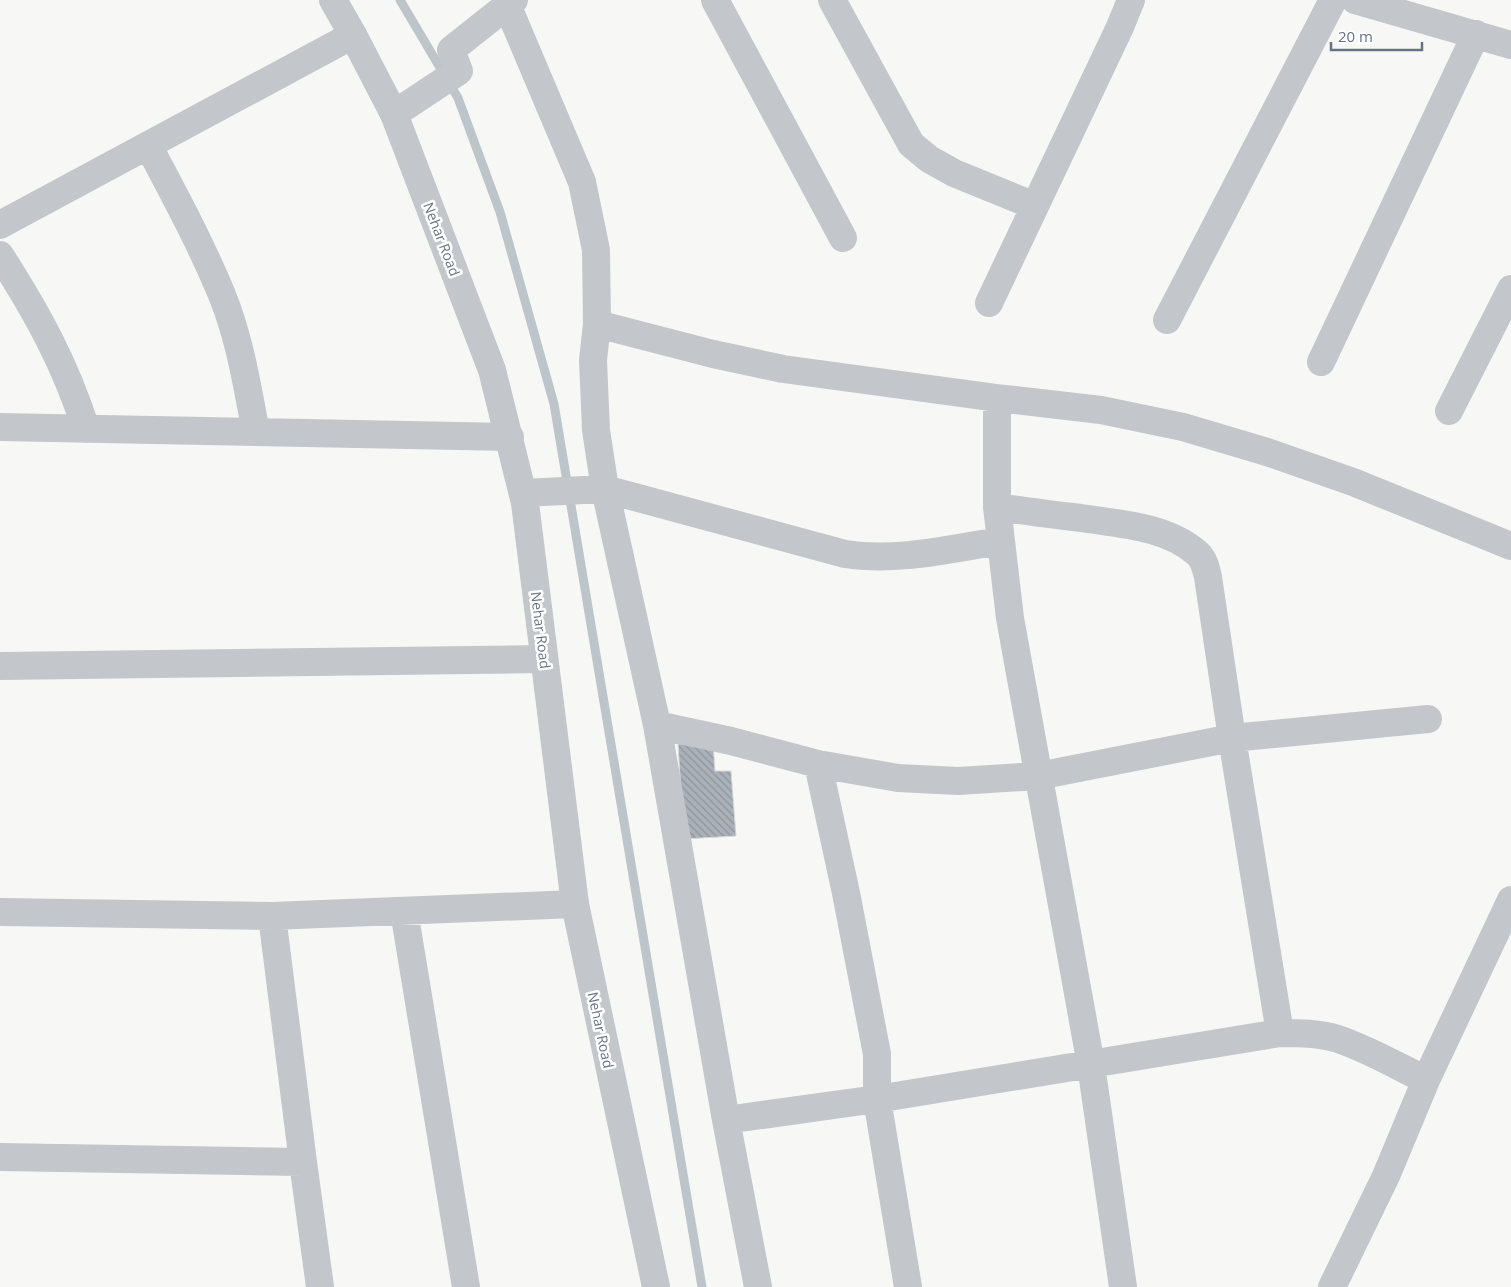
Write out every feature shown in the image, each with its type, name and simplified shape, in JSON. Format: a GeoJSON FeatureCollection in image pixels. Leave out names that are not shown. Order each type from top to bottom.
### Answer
{"type":"FeatureCollection","features":[{"type":"Feature","properties":{"kind":"street","name":"Nehar Road"},"geometry":{"type":"LineString","coordinates":[[333,0],[394,114],[492,370],[510,437],[533,492],[544,659],[575,904],[656,1287]]}},
{"type":"Feature","properties":{"kind":"street"},"geometry":{"type":"LineString","coordinates":[[715,0],[843,238]]}},
{"type":"Feature","properties":{"kind":"street"},"geometry":{"type":"LineString","coordinates":[[832,0],[911,144],[929,159],[954,172],[1035,206]]}},
{"type":"Feature","properties":{"kind":"street"},"geometry":{"type":"LineString","coordinates":[[989,303],[1131,0]]}},
{"type":"Feature","properties":{"kind":"street"},"geometry":{"type":"LineString","coordinates":[[1167,320],[1333,0]]}},
{"type":"Feature","properties":{"kind":"street"},"geometry":{"type":"LineString","coordinates":[[1354,0],[1411,7],[1476,34],[1511,45]]}},
{"type":"Feature","properties":{"kind":"street"},"geometry":{"type":"LineString","coordinates":[[394,114],[459,71],[451,50],[509,2],[582,182],[596,250],[597,324],[593,360],[596,430],[592,489],[657,725],[726,1120],[758,1287]]}},
{"type":"Feature","properties":{"kind":"street"},"geometry":{"type":"LineString","coordinates":[[1321,362],[1476,34]]}},
{"type":"Feature","properties":{"kind":"street"},"geometry":{"type":"LineString","coordinates":[[0,225],[353,35]]}},
{"type":"Feature","properties":{"kind":"street"},"geometry":{"type":"LineString","coordinates":[[148,145],[190,226],[223,297],[241,356],[256,432]]}},
{"type":"Feature","properties":{"kind":"street"},"geometry":{"type":"LineString","coordinates":[[0,255],[23,290],[53,344],[75,395],[86,428]]}},
{"type":"Feature","properties":{"kind":"street"},"geometry":{"type":"LineString","coordinates":[[1450,412],[1511,290]]}},
{"type":"Feature","properties":{"kind":"street"},"geometry":{"type":"LineString","coordinates":[[597,324],[713,354],[783,369],[996,398],[1102,410],[1183,427],[1267,452],[1353,482],[1511,546]]}},
{"type":"Feature","properties":{"kind":"street"},"geometry":{"type":"LineString","coordinates":[[996,398],[997,507],[1010,618],[1091,1065],[1122,1287]]}},
{"type":"Feature","properties":{"kind":"street"},"geometry":{"type":"LineString","coordinates":[[0,427],[510,437]]}},
{"type":"Feature","properties":{"kind":"street"},"geometry":{"type":"LineString","coordinates":[[533,492],[592,489],[860,556],[896,556],[1000,541]]}},
{"type":"Feature","properties":{"kind":"street"},"geometry":{"type":"LineString","coordinates":[[997,507],[1125,525],[1157,532],[1182,543],[1198,554],[1204,562],[1208,577],[1280,1032]]}},
{"type":"Feature","properties":{"kind":"street"},"geometry":{"type":"LineString","coordinates":[[0,666],[544,659]]}},
{"type":"Feature","properties":{"kind":"street"},"geometry":{"type":"LineString","coordinates":[[657,725],[731,741],[818,764],[898,778],[958,782],[1038,776],[1232,738],[1428,719]]}},
{"type":"Feature","properties":{"kind":"street"},"geometry":{"type":"LineString","coordinates":[[818,764],[846,893],[876,1054],[877,1099],[908,1287]]}},
{"type":"Feature","properties":{"kind":"street"},"geometry":{"type":"LineString","coordinates":[[1332,1287],[1386,1176],[1426,1080],[1511,900]]}},
{"type":"Feature","properties":{"kind":"street"},"geometry":{"type":"LineString","coordinates":[[0,912],[272,916],[575,904]]}},
{"type":"Feature","properties":{"kind":"street"},"geometry":{"type":"LineString","coordinates":[[404,911],[466,1287]]}},
{"type":"Feature","properties":{"kind":"street"},"geometry":{"type":"LineString","coordinates":[[272,916],[320,1287]]}},
{"type":"Feature","properties":{"kind":"street"},"geometry":{"type":"LineString","coordinates":[[726,1120],[877,1099],[1091,1065],[1280,1032],[1308,1033],[1337,1038],[1384,1058],[1426,1080]]}},
{"type":"Feature","properties":{"kind":"street"},"geometry":{"type":"LineString","coordinates":[[0,1157],[303,1162]]}},
{"type":"Feature","properties":{"kind":"building"},"geometry":{"type":"Polygon","coordinates":[[[713,742],[715,771],[731,771],[736,836],[684,839],[678,744],[713,742]]]}},
{"type":"Feature","properties":{"kind":"waterway"},"geometry":{"type":"LineString","coordinates":[[400,0],[458,98],[500,212],[554,404],[702,1287]]}}]}
